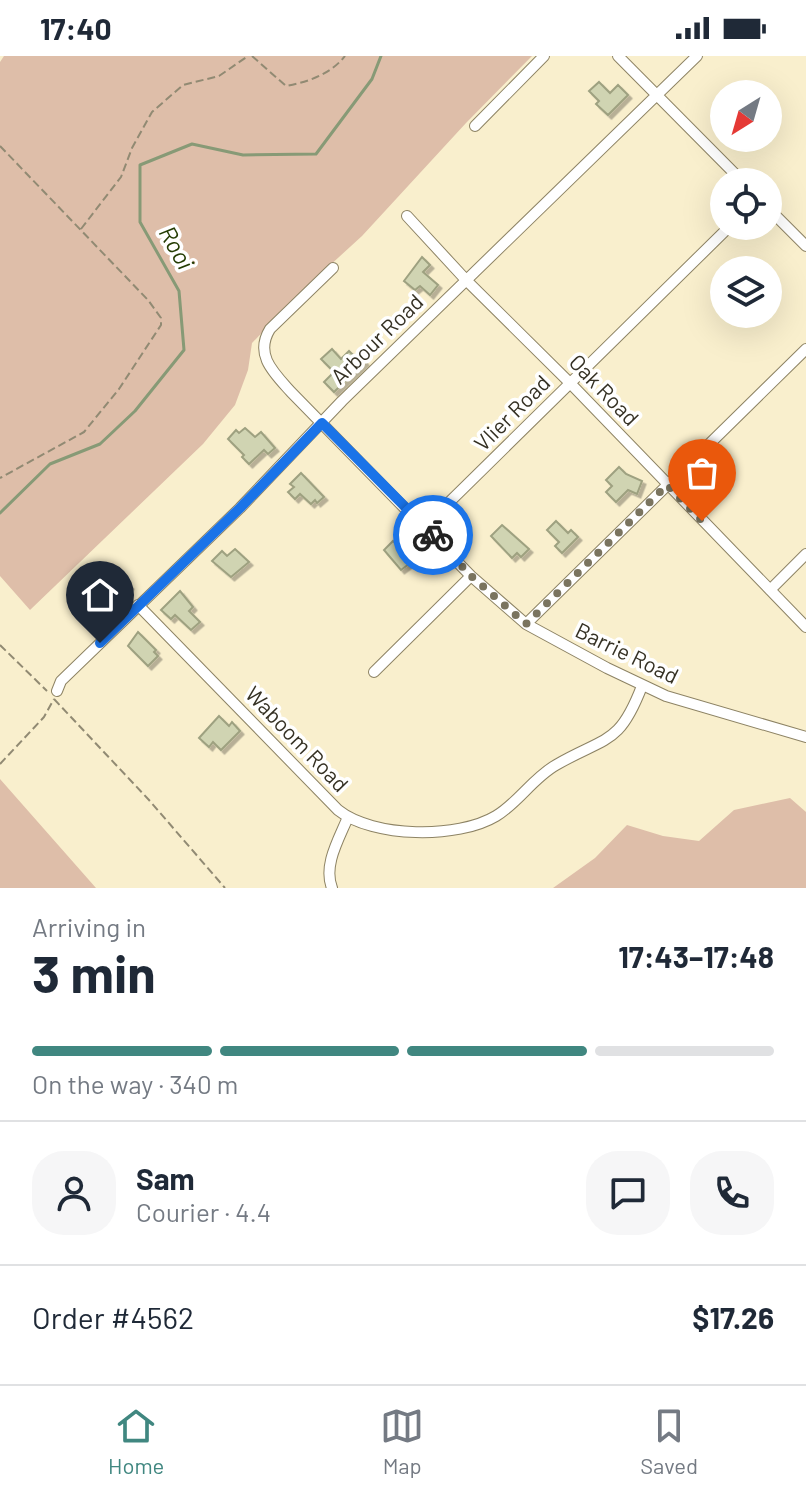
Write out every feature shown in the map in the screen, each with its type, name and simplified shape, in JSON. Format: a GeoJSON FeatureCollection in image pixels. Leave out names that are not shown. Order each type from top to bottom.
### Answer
{"type":"FeatureCollection","features":[{"type":"Feature","properties":{"kind":"street"},"geometry":{"type":"LineString","coordinates":[[475,126],[544,56]]}},
{"type":"Feature","properties":{"kind":"street"},"geometry":{"type":"LineString","coordinates":[[618,56],[729,168]]}},
{"type":"Feature","properties":{"kind":"street","name":"Arbour Road"},"geometry":{"type":"LineString","coordinates":[[55,695],[61,681],[697,56]]}},
{"type":"Feature","properties":{"kind":"street","name":"Oak Road"},"geometry":{"type":"LineString","coordinates":[[407,216],[806,627]]}},
{"type":"Feature","properties":{"kind":"street"},"geometry":{"type":"LineString","coordinates":[[782,222],[806,246]]}},
{"type":"Feature","properties":{"kind":"street","name":"Vlier Road"},"geometry":{"type":"LineString","coordinates":[[425,526],[716,240]]}},
{"type":"Feature","properties":{"kind":"street","name":"Barrie Road"},"geometry":{"type":"LineString","coordinates":[[333,268],[266,335],[264,348],[267,362],[274,373],[471,576],[526,624],[642,686],[688,704],[806,737]]}},
{"type":"Feature","properties":{"kind":"street"},"geometry":{"type":"LineString","coordinates":[[526,624],[806,349]]}},
{"type":"Feature","properties":{"kind":"street"},"geometry":{"type":"LineString","coordinates":[[770,590],[806,554]]}},
{"type":"Feature","properties":{"kind":"street"},"geometry":{"type":"LineString","coordinates":[[374,672],[471,576]]}},
{"type":"Feature","properties":{"kind":"street","name":"Waboom Road"},"geometry":{"type":"LineString","coordinates":[[138,605],[333,806],[348,817],[378,830],[395,833],[481,823],[501,812],[557,764],[602,743],[616,732],[628,720],[642,686]]}},
{"type":"Feature","properties":{"kind":"street"},"geometry":{"type":"LineString","coordinates":[[332,888],[328,878],[329,867],[348,817]]}},
{"type":"Feature","properties":{"kind":"path"},"geometry":{"type":"LineString","coordinates":[[80,230],[121,177],[132,148],[152,112],[183,85],[219,76],[250,56],[286,86],[310,81],[340,63],[345,56]]}},
{"type":"Feature","properties":{"kind":"path"},"geometry":{"type":"LineString","coordinates":[[0,146],[155,307],[161,318],[161,325],[119,389],[84,432],[0,478]]}},
{"type":"Feature","properties":{"kind":"path"},"geometry":{"type":"LineString","coordinates":[[0,645],[28,675],[55,695],[225,888]]}},
{"type":"Feature","properties":{"kind":"path"},"geometry":{"type":"LineString","coordinates":[[0,764],[44,717],[55,695]]}},
{"type":"Feature","properties":{"kind":"shaded area"},"geometry":{"type":"Polygon","coordinates":[[[4,56],[532,56],[362,236],[304,289],[252,343],[248,370],[235,405],[203,444],[30,610],[0,576],[0,62],[4,56]]]}},
{"type":"Feature","properties":{"kind":"shaded area"},"geometry":{"type":"Polygon","coordinates":[[[0,779],[96,888],[0,888],[0,779]]]}},
{"type":"Feature","properties":{"kind":"shaded area"},"geometry":{"type":"Polygon","coordinates":[[[790,798],[806,812],[806,888],[553,888],[595,858],[627,825],[663,836],[699,841],[734,810],[790,798]]]}},
{"type":"Feature","properties":{"kind":"building"},"geometry":{"type":"Polygon","coordinates":[[[599,82],[610,93],[618,85],[628,95],[608,115],[596,104],[599,101],[589,91],[599,82]]]}},
{"type":"Feature","properties":{"kind":"building"},"geometry":{"type":"Polygon","coordinates":[[[422,257],[430,265],[423,272],[438,285],[430,295],[420,286],[415,290],[404,281],[422,257]]]}},
{"type":"Feature","properties":{"kind":"building"},"geometry":{"type":"Polygon","coordinates":[[[332,349],[341,359],[349,351],[355,357],[358,354],[365,362],[334,392],[324,382],[334,372],[321,359],[332,349]]]}},
{"type":"Feature","properties":{"kind":"building"},"geometry":{"type":"Polygon","coordinates":[[[245,428],[255,437],[261,432],[275,448],[268,454],[264,450],[249,464],[228,439],[236,430],[239,433],[245,428]]]}},
{"type":"Feature","properties":{"kind":"building"},"geometry":{"type":"Polygon","coordinates":[[[619,467],[642,481],[637,494],[628,490],[616,502],[606,492],[612,486],[606,480],[619,467]]]}},
{"type":"Feature","properties":{"kind":"building"},"geometry":{"type":"Polygon","coordinates":[[[301,473],[324,497],[317,503],[315,500],[311,504],[300,494],[295,499],[288,492],[294,487],[290,484],[301,473]]]}},
{"type":"Feature","properties":{"kind":"building"},"geometry":{"type":"Polygon","coordinates":[[[556,521],[568,533],[571,530],[578,537],[562,553],[555,546],[559,542],[547,530],[556,521]]]}},
{"type":"Feature","properties":{"kind":"building"},"geometry":{"type":"Polygon","coordinates":[[[502,525],[529,549],[521,557],[517,553],[512,558],[491,536],[502,525]]]}},
{"type":"Feature","properties":{"kind":"building"},"geometry":{"type":"Polygon","coordinates":[[[393,541],[405,552],[413,543],[422,554],[401,570],[384,550],[393,541]]]}},
{"type":"Feature","properties":{"kind":"building"},"geometry":{"type":"Polygon","coordinates":[[[235,549],[249,562],[231,577],[212,561],[222,551],[227,556],[235,549]]]}},
{"type":"Feature","properties":{"kind":"building"},"geometry":{"type":"Polygon","coordinates":[[[102,564],[130,586],[121,598],[95,575],[102,564]]]}},
{"type":"Feature","properties":{"kind":"building"},"geometry":{"type":"Polygon","coordinates":[[[180,591],[193,607],[189,611],[200,622],[191,630],[175,615],[171,619],[161,610],[180,591]]]}},
{"type":"Feature","properties":{"kind":"building"},"geometry":{"type":"Polygon","coordinates":[[[138,632],[158,656],[148,666],[128,646],[138,632]]]}},
{"type":"Feature","properties":{"kind":"building"},"geometry":{"type":"Polygon","coordinates":[[[219,716],[229,726],[232,722],[240,731],[221,750],[213,742],[209,747],[199,738],[219,716]]]}},
{"type":"Feature","properties":{"kind":"waterway","name":"Rooi"},"geometry":{"type":"LineString","coordinates":[[0,513],[50,464],[100,444],[135,411],[184,350],[179,291],[140,222],[140,165],[192,144],[243,155],[316,154],[372,79],[381,56]]}},
{"type":"Feature","properties":{"kind":"way so far"},"geometry":{"type":"LineString","coordinates":[[433,535],[471,576],[526,624],[667,485],[702,521]]}},
{"type":"Feature","properties":{"kind":"route"},"geometry":{"type":"LineString","coordinates":[[100,643],[240,508],[322,423],[433,535]]}}]}
